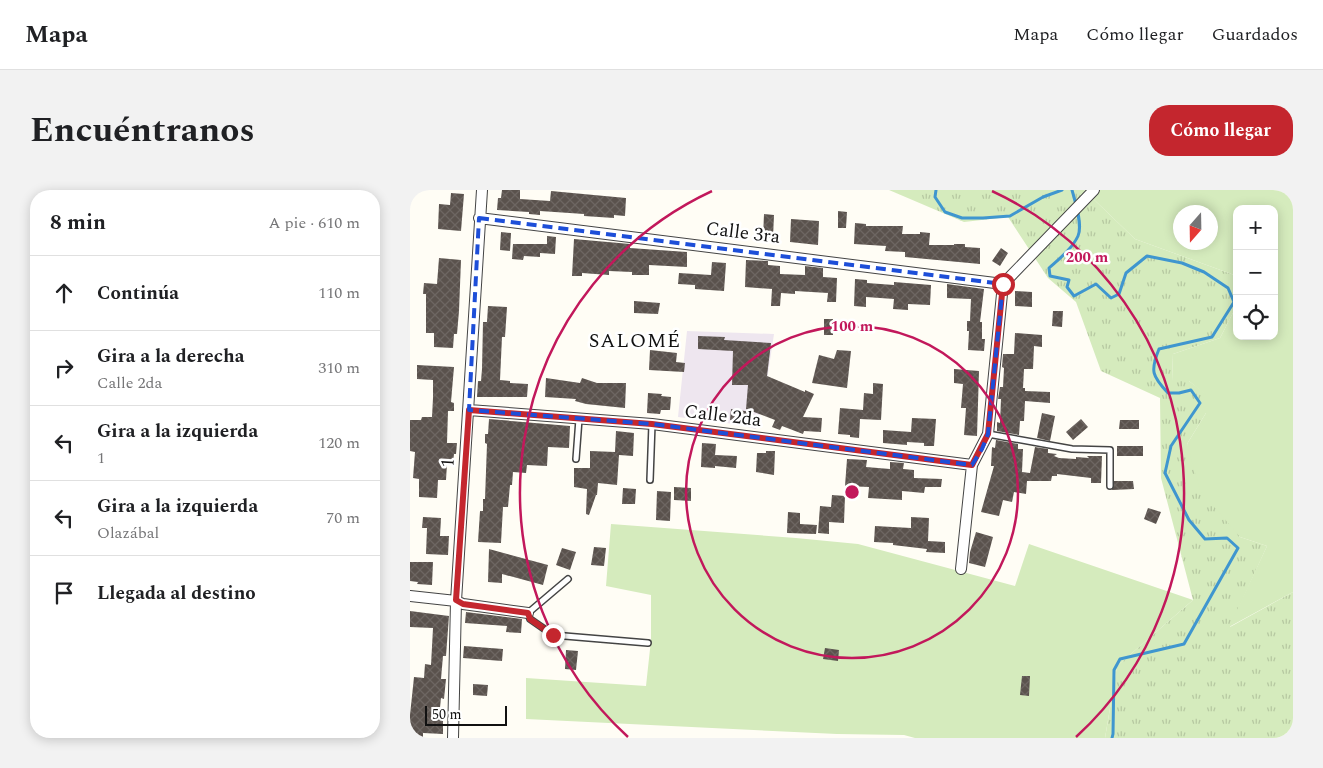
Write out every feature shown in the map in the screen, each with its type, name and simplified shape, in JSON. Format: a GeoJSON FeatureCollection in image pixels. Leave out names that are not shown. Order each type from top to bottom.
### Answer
{"type":"FeatureCollection","features":[{"type":"Feature","properties":{"kind":"street","name":"1"},"geometry":{"type":"LineString","coordinates":[[454,738],[456,600],[482,190]]}},
{"type":"Feature","properties":{"kind":"street"},"geometry":{"type":"LineString","coordinates":[[961,569],[972,465],[988,434],[1003,284],[1094,190]]}},
{"type":"Feature","properties":{"kind":"street","name":"Calle 3ra"},"geometry":{"type":"LineString","coordinates":[[479,218],[1003,284]]}},
{"type":"Feature","properties":{"kind":"street","name":"Calle 2da"},"geometry":{"type":"LineString","coordinates":[[469,410],[652,424],[972,465]]}},
{"type":"Feature","properties":{"kind":"street"},"geometry":{"type":"LineString","coordinates":[[410,596],[456,600],[463,604],[528,613]]}},
{"type":"Feature","properties":{"kind":"lane"},"geometry":{"type":"LineString","coordinates":[[576,459],[579,419]]}},
{"type":"Feature","properties":{"kind":"lane"},"geometry":{"type":"LineString","coordinates":[[650,480],[652,424]]}},
{"type":"Feature","properties":{"kind":"lane"},"geometry":{"type":"LineString","coordinates":[[988,434],[1072,449],[1110,450],[1110,486]]}},
{"type":"Feature","properties":{"kind":"lane"},"geometry":{"type":"LineString","coordinates":[[568,579],[528,613],[530,619],[553,635],[648,643]]}},
{"type":"Feature","properties":{"kind":"highlighted area"},"geometry":{"type":"Polygon","coordinates":[[[479,218],[1003,284],[988,434],[982,449],[972,465],[652,424],[469,410],[479,218]]]}},
{"type":"Feature","properties":{"kind":"shaded area"},"geometry":{"type":"Polygon","coordinates":[[[687,331],[774,334],[765,394],[756,429],[734,424],[678,417],[687,331]]]}},
{"type":"Feature","properties":{"kind":"green space"},"geometry":{"type":"Polygon","coordinates":[[[889,190],[1084,190],[1135,239],[1233,275],[1233,313],[1220,338],[1173,354],[1172,381],[1189,381],[1206,394],[1206,413],[1187,444],[1240,537],[1267,546],[1230,627],[1293,592],[1293,738],[1105,738],[1117,666],[1193,600],[1161,478],[1160,398],[1101,371],[1076,302],[1048,278],[1008,217],[964,222],[889,190]]]}},
{"type":"Feature","properties":{"kind":"green space"},"geometry":{"type":"Polygon","coordinates":[[[1084,190],[1293,190],[1293,592],[1229,627],[1267,546],[1240,537],[1200,490],[1187,444],[1206,413],[1206,395],[1189,381],[1172,381],[1173,354],[1220,338],[1233,313],[1233,340],[1278,340],[1278,205],[1233,205],[1233,275],[1135,239],[1084,190]]]}},
{"type":"Feature","properties":{"kind":"green space"},"geometry":{"type":"Polygon","coordinates":[[[611,524],[858,544],[1015,586],[1029,544],[1193,600],[1117,666],[1105,738],[915,738],[904,735],[837,734],[526,719],[526,678],[646,686],[651,640],[651,595],[606,586],[611,524]]]}},
{"type":"Feature","properties":{"kind":"building"},"geometry":{"type":"Polygon","coordinates":[[[502,190],[520,190],[520,199],[550,201],[551,191],[626,198],[625,216],[614,215],[614,218],[540,211],[540,215],[529,214],[529,212],[497,210],[498,198],[501,198],[502,190]]]}},
{"type":"Feature","properties":{"kind":"building"},"geometry":{"type":"Polygon","coordinates":[[[451,193],[464,194],[461,231],[438,229],[439,204],[450,205],[451,193]]]}},
{"type":"Feature","properties":{"kind":"building"},"geometry":{"type":"Polygon","coordinates":[[[838,211],[847,212],[846,228],[838,228],[838,211]]]}},
{"type":"Feature","properties":{"kind":"building"},"geometry":{"type":"Polygon","coordinates":[[[764,214],[774,215],[773,238],[763,237],[764,214]]]}},
{"type":"Feature","properties":{"kind":"building"},"geometry":{"type":"Polygon","coordinates":[[[791,219],[819,221],[818,245],[790,242],[791,219]]]}},
{"type":"Feature","properties":{"kind":"building"},"geometry":{"type":"Polygon","coordinates":[[[855,223],[866,224],[866,226],[903,226],[902,234],[930,233],[929,245],[965,244],[965,247],[980,248],[980,264],[905,257],[905,252],[885,251],[886,246],[854,244],[855,223]]]}},
{"type":"Feature","properties":{"kind":"building"},"geometry":{"type":"Polygon","coordinates":[[[501,232],[511,233],[510,251],[500,250],[501,232]]]}},
{"type":"Feature","properties":{"kind":"building"},"geometry":{"type":"Polygon","coordinates":[[[547,236],[556,237],[555,254],[540,253],[540,257],[524,256],[523,260],[512,259],[513,244],[547,244],[547,236]]]}},
{"type":"Feature","properties":{"kind":"building"},"geometry":{"type":"Polygon","coordinates":[[[574,239],[630,244],[630,248],[687,252],[687,267],[649,265],[649,275],[632,275],[632,272],[609,271],[609,275],[582,273],[582,276],[572,276],[574,239]]]}},
{"type":"Feature","properties":{"kind":"building"},"geometry":{"type":"Polygon","coordinates":[[[1001,248],[1008,253],[1000,266],[992,261],[1001,248]]]}},
{"type":"Feature","properties":{"kind":"building"},"geometry":{"type":"Polygon","coordinates":[[[439,258],[461,260],[457,334],[454,334],[453,348],[434,347],[434,333],[426,333],[426,294],[423,294],[424,283],[437,284],[439,258]]]}},
{"type":"Feature","properties":{"kind":"building"},"geometry":{"type":"Polygon","coordinates":[[[746,260],[768,261],[768,265],[780,266],[780,274],[805,275],[805,266],[823,268],[823,277],[837,278],[836,302],[827,302],[828,293],[795,291],[795,294],[781,293],[780,306],[771,306],[772,289],[745,287],[746,260]]]}},
{"type":"Feature","properties":{"kind":"building"},"geometry":{"type":"Polygon","coordinates":[[[712,262],[726,263],[724,291],[695,289],[695,285],[678,284],[679,273],[711,275],[712,262]]]}},
{"type":"Feature","properties":{"kind":"building"},"geometry":{"type":"Polygon","coordinates":[[[855,279],[867,280],[867,283],[894,285],[894,282],[931,285],[930,305],[908,304],[908,310],[893,309],[894,299],[866,297],[866,307],[854,306],[855,279]]]}},
{"type":"Feature","properties":{"kind":"building"},"geometry":{"type":"Polygon","coordinates":[[[947,284],[984,289],[980,322],[982,322],[982,339],[985,339],[984,351],[968,350],[969,331],[967,331],[967,321],[970,321],[971,299],[947,298],[947,284]]]}},
{"type":"Feature","properties":{"kind":"building"},"geometry":{"type":"Polygon","coordinates":[[[1015,291],[1032,292],[1032,307],[1015,306],[1015,291]]]}},
{"type":"Feature","properties":{"kind":"building"},"geometry":{"type":"Polygon","coordinates":[[[634,301],[660,303],[658,314],[634,313],[634,301]]]}},
{"type":"Feature","properties":{"kind":"building"},"geometry":{"type":"Polygon","coordinates":[[[488,306],[507,307],[505,337],[502,337],[500,380],[510,381],[510,383],[528,384],[527,397],[477,397],[478,381],[481,381],[482,369],[483,322],[487,322],[488,306]]]}},
{"type":"Feature","properties":{"kind":"building"},"geometry":{"type":"Polygon","coordinates":[[[1053,311],[1063,311],[1062,327],[1052,326],[1053,311]]]}},
{"type":"Feature","properties":{"kind":"building"},"geometry":{"type":"Polygon","coordinates":[[[824,319],[833,319],[833,335],[824,335],[824,319]]]}},
{"type":"Feature","properties":{"kind":"building"},"geometry":{"type":"Polygon","coordinates":[[[1015,333],[1042,335],[1042,347],[1034,346],[1033,369],[1024,369],[1023,388],[1025,388],[1025,391],[1050,392],[1050,403],[1025,401],[1024,421],[1020,421],[1019,435],[997,431],[997,422],[1000,423],[1001,399],[998,399],[1000,387],[1003,387],[1003,354],[1014,354],[1015,333]]]}},
{"type":"Feature","properties":{"kind":"building"},"geometry":{"type":"Polygon","coordinates":[[[698,336],[725,337],[724,340],[771,343],[767,376],[814,394],[803,417],[822,418],[821,432],[804,431],[803,434],[782,426],[780,430],[772,427],[775,420],[746,409],[748,385],[732,385],[733,351],[698,349],[698,336]]]}},
{"type":"Feature","properties":{"kind":"building"},"geometry":{"type":"Polygon","coordinates":[[[650,350],[677,353],[676,362],[685,363],[684,372],[649,370],[650,350]]]}},
{"type":"Feature","properties":{"kind":"building"},"geometry":{"type":"Polygon","coordinates":[[[837,350],[851,351],[847,388],[812,383],[819,355],[834,359],[837,350]]]}},
{"type":"Feature","properties":{"kind":"building"},"geometry":{"type":"Polygon","coordinates":[[[417,365],[454,367],[451,402],[454,403],[454,411],[448,411],[447,443],[457,443],[456,454],[454,454],[453,465],[447,464],[446,480],[438,480],[437,498],[419,497],[419,479],[413,478],[415,452],[410,451],[410,420],[432,417],[433,398],[433,380],[417,379],[417,365]]]}},
{"type":"Feature","properties":{"kind":"building"},"geometry":{"type":"Polygon","coordinates":[[[954,369],[979,371],[977,436],[964,435],[966,408],[961,408],[963,384],[954,383],[954,369]]]}},
{"type":"Feature","properties":{"kind":"building"},"geometry":{"type":"Polygon","coordinates":[[[546,378],[580,383],[582,378],[597,383],[626,383],[625,408],[586,404],[575,401],[576,399],[545,397],[546,378]]]}},
{"type":"Feature","properties":{"kind":"building"},"geometry":{"type":"Polygon","coordinates":[[[873,383],[883,384],[881,420],[860,419],[859,438],[838,434],[840,408],[863,410],[864,393],[873,394],[873,383]]]}},
{"type":"Feature","properties":{"kind":"building"},"geometry":{"type":"Polygon","coordinates":[[[648,393],[671,397],[670,410],[661,410],[660,414],[647,413],[648,393]]]}},
{"type":"Feature","properties":{"kind":"building"},"geometry":{"type":"Polygon","coordinates":[[[731,409],[752,412],[751,423],[730,420],[731,409]]]}},
{"type":"Feature","properties":{"kind":"building"},"geometry":{"type":"Polygon","coordinates":[[[1042,413],[1055,416],[1050,441],[1037,438],[1042,413]]]}},
{"type":"Feature","properties":{"kind":"building"},"geometry":{"type":"Polygon","coordinates":[[[912,418],[936,419],[934,446],[924,446],[924,443],[907,442],[907,445],[883,443],[883,430],[911,432],[912,418]]]}},
{"type":"Feature","properties":{"kind":"building"},"geometry":{"type":"Polygon","coordinates":[[[489,419],[570,426],[569,448],[548,447],[547,466],[527,465],[526,473],[513,472],[508,507],[503,507],[501,543],[478,542],[480,511],[483,511],[483,499],[485,499],[487,444],[485,443],[485,434],[488,434],[489,419]]]}},
{"type":"Feature","properties":{"kind":"building"},"geometry":{"type":"Polygon","coordinates":[[[1081,419],[1088,427],[1073,440],[1066,432],[1081,419]]]}},
{"type":"Feature","properties":{"kind":"building"},"geometry":{"type":"Polygon","coordinates":[[[1120,420],[1139,420],[1139,429],[1119,429],[1120,420]]]}},
{"type":"Feature","properties":{"kind":"building"},"geometry":{"type":"Polygon","coordinates":[[[616,431],[634,433],[633,456],[619,455],[617,485],[598,483],[597,495],[589,515],[586,514],[587,489],[574,487],[574,468],[590,468],[590,451],[615,452],[616,431]]]}},
{"type":"Feature","properties":{"kind":"building"},"geometry":{"type":"Polygon","coordinates":[[[996,440],[1018,444],[1018,449],[1023,449],[1022,472],[1030,473],[1035,447],[1048,449],[1048,453],[1057,454],[1054,456],[1059,458],[1076,459],[1076,457],[1102,456],[1101,483],[1091,483],[1091,478],[1057,474],[1057,476],[1052,476],[1051,481],[1027,481],[1026,494],[1014,492],[1012,502],[1003,500],[999,516],[981,512],[994,466],[991,466],[992,447],[995,448],[996,440]]]}},
{"type":"Feature","properties":{"kind":"building"},"geometry":{"type":"Polygon","coordinates":[[[702,443],[716,444],[715,455],[737,456],[736,468],[701,467],[702,443]]]}},
{"type":"Feature","properties":{"kind":"building"},"geometry":{"type":"Polygon","coordinates":[[[1117,446],[1143,446],[1143,456],[1117,456],[1117,446]]]}},
{"type":"Feature","properties":{"kind":"building"},"geometry":{"type":"Polygon","coordinates":[[[766,451],[775,451],[774,475],[756,472],[757,453],[766,453],[766,451]]]}},
{"type":"Feature","properties":{"kind":"building"},"geometry":{"type":"Polygon","coordinates":[[[847,459],[867,460],[866,467],[890,469],[890,462],[904,463],[903,469],[914,470],[914,478],[942,479],[941,487],[925,487],[924,493],[902,491],[902,500],[868,498],[869,487],[845,486],[847,459]]]}},
{"type":"Feature","properties":{"kind":"building"},"geometry":{"type":"Polygon","coordinates":[[[1114,481],[1133,481],[1134,489],[1112,490],[1114,481]]]}},
{"type":"Feature","properties":{"kind":"building"},"geometry":{"type":"Polygon","coordinates":[[[674,487],[691,488],[691,501],[674,500],[674,487]]]}},
{"type":"Feature","properties":{"kind":"building"},"geometry":{"type":"Polygon","coordinates":[[[623,488],[636,489],[635,504],[622,504],[623,488]]]}},
{"type":"Feature","properties":{"kind":"building"},"geometry":{"type":"Polygon","coordinates":[[[657,491],[671,492],[670,521],[656,520],[657,491]]]}},
{"type":"Feature","properties":{"kind":"building"},"geometry":{"type":"Polygon","coordinates":[[[832,495],[845,496],[844,523],[829,522],[829,534],[818,533],[820,506],[831,507],[832,495]]]}},
{"type":"Feature","properties":{"kind":"building"},"geometry":{"type":"Polygon","coordinates":[[[1148,508],[1161,512],[1156,524],[1144,519],[1148,508]]]}},
{"type":"Feature","properties":{"kind":"building"},"geometry":{"type":"Polygon","coordinates":[[[788,512],[800,513],[800,524],[817,525],[816,534],[787,533],[788,512]]]}},
{"type":"Feature","properties":{"kind":"building"},"geometry":{"type":"Polygon","coordinates":[[[423,517],[441,518],[440,536],[449,536],[448,555],[426,554],[427,528],[422,528],[423,517]]]}},
{"type":"Feature","properties":{"kind":"building"},"geometry":{"type":"Polygon","coordinates":[[[911,517],[929,518],[928,541],[945,542],[945,553],[926,552],[927,549],[893,545],[893,543],[874,542],[875,526],[911,528],[911,517]]]}},
{"type":"Feature","properties":{"kind":"building"},"geometry":{"type":"Polygon","coordinates":[[[976,532],[993,537],[985,567],[969,563],[976,532]]]}},
{"type":"Feature","properties":{"kind":"building"},"geometry":{"type":"Polygon","coordinates":[[[594,547],[606,548],[604,566],[591,565],[594,547]]]}},
{"type":"Feature","properties":{"kind":"building"},"geometry":{"type":"Polygon","coordinates":[[[562,548],[576,552],[570,570],[556,565],[562,548]]]}},
{"type":"Feature","properties":{"kind":"building"},"geometry":{"type":"Polygon","coordinates":[[[489,549],[548,565],[543,585],[502,574],[502,583],[488,582],[489,549]]]}},
{"type":"Feature","properties":{"kind":"building"},"geometry":{"type":"Polygon","coordinates":[[[410,562],[433,562],[432,585],[417,584],[418,582],[410,581],[410,562]]]}},
{"type":"Feature","properties":{"kind":"building"},"geometry":{"type":"Polygon","coordinates":[[[410,611],[449,616],[446,656],[443,656],[441,679],[446,679],[444,699],[441,698],[439,717],[443,717],[443,734],[423,733],[423,738],[410,738],[410,715],[414,677],[424,678],[425,664],[431,665],[433,628],[410,627],[410,611]]]}},
{"type":"Feature","properties":{"kind":"building"},"geometry":{"type":"Polygon","coordinates":[[[466,612],[522,619],[521,633],[506,632],[507,626],[465,623],[466,612]]]}},
{"type":"Feature","properties":{"kind":"building"},"geometry":{"type":"Polygon","coordinates":[[[464,646],[503,649],[502,661],[463,658],[464,646]]]}},
{"type":"Feature","properties":{"kind":"building"},"geometry":{"type":"Polygon","coordinates":[[[825,648],[839,650],[838,661],[823,659],[825,648]]]}},
{"type":"Feature","properties":{"kind":"building"},"geometry":{"type":"Polygon","coordinates":[[[566,650],[578,651],[576,670],[565,669],[566,650]]]}},
{"type":"Feature","properties":{"kind":"building"},"geometry":{"type":"Polygon","coordinates":[[[1022,676],[1030,676],[1029,696],[1020,695],[1022,676]]]}},
{"type":"Feature","properties":{"kind":"building"},"geometry":{"type":"Polygon","coordinates":[[[473,684],[488,685],[487,696],[473,695],[473,684]]]}},
{"type":"Feature","properties":{"kind":"waterway"},"geometry":{"type":"LineString","coordinates":[[936,190],[935,197],[945,212],[962,218],[1010,216],[1043,197],[1062,190]]}},
{"type":"Feature","properties":{"kind":"waterway"},"geometry":{"type":"LineString","coordinates":[[1072,190],[1080,226],[1078,236],[1069,249],[1049,268],[1050,276],[1069,280],[1067,287],[1074,296],[1096,284],[1111,298],[1119,294],[1126,273],[1147,256],[1182,263],[1204,272],[1228,288],[1234,302],[1212,337],[1159,349],[1154,363],[1154,373],[1168,393],[1191,390],[1200,403],[1171,446],[1165,473],[1189,520],[1205,539],[1227,538],[1238,548],[1184,644],[1120,659],[1114,670],[1112,738]]}},
{"type":"Feature","properties":{"kind":"district","name":"SALOMÉ"},"geometry":{"type":"Point","coordinates":[635,341]}},
{"type":"Feature","properties":{"kind":"route"},"geometry":{"type":"LineString","coordinates":[[553,635],[530,619],[528,613],[463,604],[456,600],[469,410],[652,424],[972,465],[982,449],[988,434],[1003,284]]}}]}
